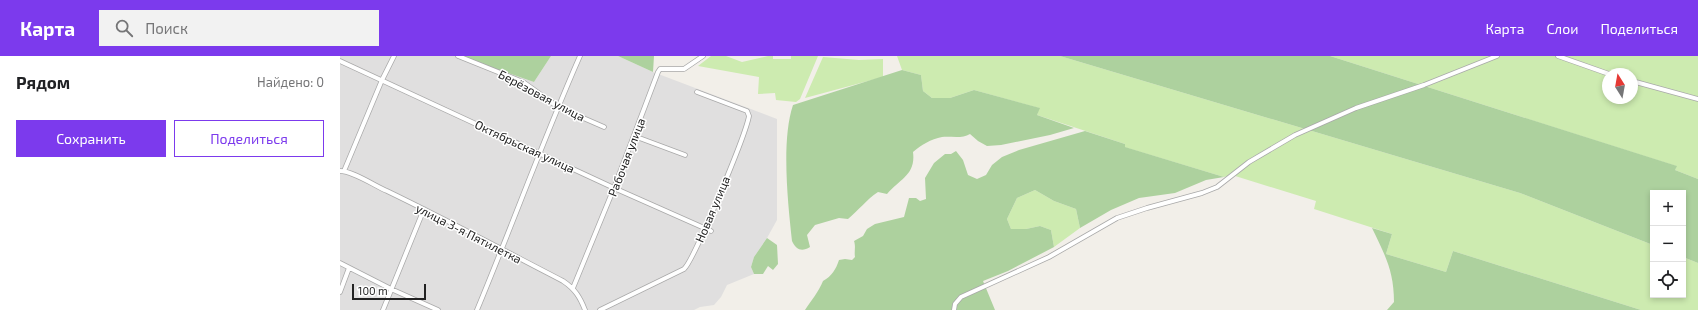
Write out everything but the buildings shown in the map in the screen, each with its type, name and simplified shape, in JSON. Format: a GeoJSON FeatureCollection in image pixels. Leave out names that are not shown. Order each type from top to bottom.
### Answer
{"type":"FeatureCollection","features":[{"type":"Feature","properties":{"kind":"street"},"geometry":{"type":"LineString","coordinates":[[342,171],[394,56]]}},
{"type":"Feature","properties":{"kind":"street","name":"Берёзовая улица"},"geometry":{"type":"LineString","coordinates":[[458,56],[523,82],[558,106],[604,127]]}},
{"type":"Feature","properties":{"kind":"street"},"geometry":{"type":"LineString","coordinates":[[477,310],[541,153],[558,106],[580,56]]}},
{"type":"Feature","properties":{"kind":"street","name":"Рабочая улица"},"geometry":{"type":"LineString","coordinates":[[573,288],[660,69],[684,69],[703,56]]}},
{"type":"Feature","properties":{"kind":"street"},"geometry":{"type":"LineString","coordinates":[[954,310],[954,304],[961,297],[1049,257],[1117,218],[1202,193],[1216,187],[1249,162],[1295,135],[1356,108],[1424,85],[1497,56]]}},
{"type":"Feature","properties":{"kind":"street"},"geometry":{"type":"LineString","coordinates":[[1558,56],[1602,72]]}},
{"type":"Feature","properties":{"kind":"street","name":"Октябрьская улица"},"geometry":{"type":"LineString","coordinates":[[340,61],[614,188],[711,230]]}},
{"type":"Feature","properties":{"kind":"street"},"geometry":{"type":"LineString","coordinates":[[1638,83],[1698,100]]}},
{"type":"Feature","properties":{"kind":"street","name":"Новая улица"},"geometry":{"type":"LineString","coordinates":[[600,310],[687,266],[705,228],[749,116],[747,111],[697,92]]}},
{"type":"Feature","properties":{"kind":"street"},"geometry":{"type":"LineString","coordinates":[[634,136],[686,155]]}},
{"type":"Feature","properties":{"kind":"street","name":"улица 3-я Пятилетка"},"geometry":{"type":"LineString","coordinates":[[342,171],[424,209],[573,288]]}},
{"type":"Feature","properties":{"kind":"street"},"geometry":{"type":"LineString","coordinates":[[383,310],[424,209]]}},
{"type":"Feature","properties":{"kind":"street"},"geometry":{"type":"LineString","coordinates":[[340,263],[391,289],[438,310]]}},
{"type":"Feature","properties":{"kind":"street"},"geometry":{"type":"LineString","coordinates":[[340,292],[349,268]]}},
{"type":"Feature","properties":{"kind":"street"},"geometry":{"type":"LineString","coordinates":[[573,288],[585,310]]}},
{"type":"Feature","properties":{"kind":"shaded area"},"geometry":{"type":"Polygon","coordinates":[[[340,56],[458,56],[534,82],[551,56],[618,56],[653,72],[777,119],[777,220],[754,257],[751,267],[754,274],[727,285],[721,297],[714,305],[700,307],[694,310],[340,310],[340,56]]]}},
{"type":"Feature","properties":{"kind":"green space"},"geometry":{"type":"Polygon","coordinates":[[[458,56],[551,56],[534,82],[458,56]]]}},
{"type":"Feature","properties":{"kind":"green space"},"geometry":{"type":"Polygon","coordinates":[[[618,56],[654,56],[653,72],[618,56]]]}},
{"type":"Feature","properties":{"kind":"green space"},"geometry":{"type":"Polygon","coordinates":[[[711,56],[726,56],[742,62],[768,56],[773,56],[773,59],[791,59],[791,56],[818,56],[800,99],[796,102],[776,100],[775,93],[758,94],[759,77],[698,66],[711,56]]]}},
{"type":"Feature","properties":{"kind":"green space"},"geometry":{"type":"Polygon","coordinates":[[[897,56],[1060,56],[1520,193],[1650,244],[1650,298],[1686,298],[1686,258],[1698,263],[1698,310],[1641,310],[1453,251],[1446,272],[1386,254],[1392,234],[1314,209],[1316,201],[1232,175],[1224,177],[1124,147],[1125,144],[1037,115],[1039,108],[974,90],[950,98],[932,98],[923,91],[921,75],[902,70],[897,56]]]}},
{"type":"Feature","properties":{"kind":"green space"},"geometry":{"type":"Polygon","coordinates":[[[1060,56],[1330,56],[1677,166],[1675,170],[1698,179],[1698,263],[1686,258],[1686,190],[1650,190],[1650,244],[1520,193],[1060,56]]]}},
{"type":"Feature","properties":{"kind":"green space"},"geometry":{"type":"Polygon","coordinates":[[[1330,56],[1698,56],[1698,179],[1675,170],[1676,166],[1330,56]]]}},
{"type":"Feature","properties":{"kind":"green space"},"geometry":{"type":"Polygon","coordinates":[[[823,57],[859,60],[883,59],[883,77],[805,98],[823,57]]]}},
{"type":"Feature","properties":{"kind":"green space"},"geometry":{"type":"Polygon","coordinates":[[[902,70],[921,75],[923,91],[932,98],[950,98],[974,90],[1040,108],[1037,115],[1074,128],[1050,135],[1001,145],[987,146],[970,134],[960,137],[942,137],[930,141],[913,152],[913,160],[910,171],[887,194],[878,192],[848,219],[839,218],[815,225],[807,235],[810,247],[802,250],[797,248],[792,241],[786,173],[787,136],[793,105],[902,70]]]}},
{"type":"Feature","properties":{"kind":"green space"},"geometry":{"type":"Polygon","coordinates":[[[1085,131],[1125,144],[1125,147],[1224,177],[1206,180],[1175,193],[1139,198],[1111,210],[1080,228],[1076,209],[1054,201],[1035,190],[1017,198],[1007,219],[1011,229],[1026,229],[1040,226],[1051,230],[1054,247],[1008,271],[983,281],[995,310],[805,310],[823,281],[833,272],[839,260],[852,260],[855,257],[854,241],[863,236],[867,229],[875,224],[904,217],[909,198],[916,198],[920,201],[926,199],[925,178],[934,163],[945,154],[951,154],[956,151],[963,160],[968,175],[977,179],[986,175],[992,165],[1002,157],[1019,150],[1085,131]]]}},
{"type":"Feature","properties":{"kind":"green space"},"geometry":{"type":"Polygon","coordinates":[[[1035,190],[1054,201],[1076,209],[1080,228],[1054,247],[1051,230],[1040,226],[1026,229],[1011,229],[1007,219],[1017,198],[1035,190]]]}},
{"type":"Feature","properties":{"kind":"green space"},"geometry":{"type":"Polygon","coordinates":[[[1372,228],[1392,234],[1386,254],[1446,272],[1453,251],[1641,310],[1387,310],[1394,302],[1394,291],[1385,255],[1372,228]]]}},
{"type":"Feature","properties":{"kind":"green space"},"geometry":{"type":"Polygon","coordinates":[[[767,238],[777,245],[778,264],[773,270],[768,266],[763,274],[754,274],[751,267],[754,257],[767,238]]]}}]}
